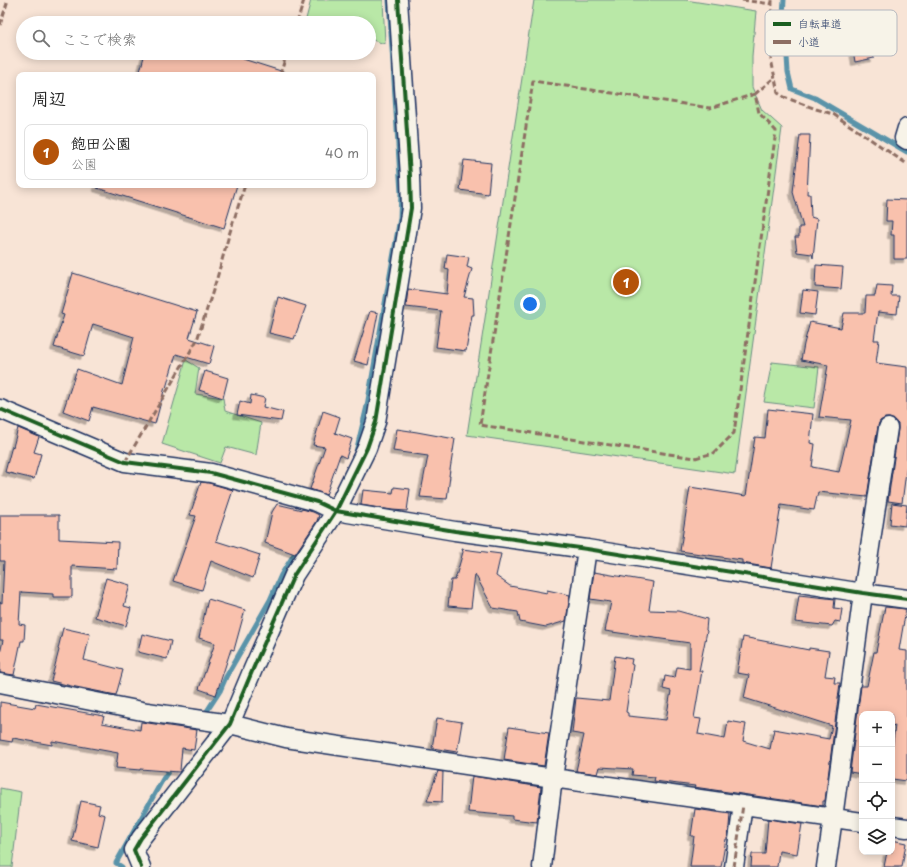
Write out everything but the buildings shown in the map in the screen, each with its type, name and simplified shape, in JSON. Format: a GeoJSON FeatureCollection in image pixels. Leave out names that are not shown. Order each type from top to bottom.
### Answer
{"type":"FeatureCollection","features":[{"type":"Feature","properties":{"kind":"street"},"geometry":{"type":"LineString","coordinates":[[141,867],[134,850],[140,838],[230,724],[294,575],[336,511],[367,448],[376,422],[411,208],[398,0]]}},
{"type":"Feature","properties":{"kind":"street"},"geometry":{"type":"LineString","coordinates":[[907,128],[904,138],[907,140]]}},
{"type":"Feature","properties":{"kind":"street"},"geometry":{"type":"LineString","coordinates":[[0,409],[125,462],[211,473],[317,502],[336,511],[455,531],[587,549],[863,594],[907,599]]}},
{"type":"Feature","properties":{"kind":"street"},"geometry":{"type":"LineString","coordinates":[[826,867],[863,594],[888,428]]}},
{"type":"Feature","properties":{"kind":"street"},"geometry":{"type":"LineString","coordinates":[[542,867],[553,778],[587,549]]}},
{"type":"Feature","properties":{"kind":"street"},"geometry":{"type":"LineString","coordinates":[[0,683],[147,712],[230,724],[286,738],[859,822]]}},
{"type":"Feature","properties":{"kind":"street"},"geometry":{"type":"LineString","coordinates":[[734,867],[744,805]]}},
{"type":"Feature","properties":{"kind":"street"},"geometry":{"type":"LineString","coordinates":[[895,826],[907,828]]}},
{"type":"Feature","properties":{"kind":"green space"},"geometry":{"type":"Polygon","coordinates":[[[311,0],[383,0],[385,44],[376,41],[376,16],[307,16],[311,0]]]}},
{"type":"Feature","properties":{"kind":"green space"},"geometry":{"type":"Polygon","coordinates":[[[534,0],[685,0],[756,11],[752,56],[752,87],[762,110],[782,128],[735,474],[467,435],[534,0]]]}},
{"type":"Feature","properties":{"kind":"green space"},"geometry":{"type":"Polygon","coordinates":[[[186,360],[199,368],[195,394],[223,398],[225,411],[261,423],[256,455],[226,447],[220,463],[162,444],[186,360]]]}},
{"type":"Feature","properties":{"kind":"green space"},"geometry":{"type":"Polygon","coordinates":[[[772,362],[819,367],[814,408],[764,402],[772,362]]]}},
{"type":"Feature","properties":{"kind":"green space"},"geometry":{"type":"Polygon","coordinates":[[[0,788],[21,792],[12,867],[0,867],[0,788]]]}},
{"type":"Feature","properties":{"kind":"waterway"},"geometry":{"type":"LineString","coordinates":[[356,452],[367,406],[400,218],[401,193],[389,0]]}},
{"type":"Feature","properties":{"kind":"waterway"},"geometry":{"type":"LineString","coordinates":[[783,10],[784,0]]}},
{"type":"Feature","properties":{"kind":"waterway"},"geometry":{"type":"LineString","coordinates":[[787,56],[788,72],[792,89],[815,98],[907,152]]}},
{"type":"Feature","properties":{"kind":"waterway"},"geometry":{"type":"LineString","coordinates":[[192,734],[220,691],[226,677],[270,600],[281,575],[298,548]]}},
{"type":"Feature","properties":{"kind":"waterway"},"geometry":{"type":"LineString","coordinates":[[122,867],[116,863],[163,779],[172,766]]}},
{"type":"Feature","properties":{"kind":"marked path"},"geometry":{"type":"LineString","coordinates":[[0,25],[8,0]]}},
{"type":"Feature","properties":{"kind":"marked path"},"geometry":{"type":"LineString","coordinates":[[299,16],[304,0]]}},
{"type":"Feature","properties":{"kind":"marked path"},"geometry":{"type":"LineString","coordinates":[[742,0],[772,4]]}},
{"type":"Feature","properties":{"kind":"marked path"},"geometry":{"type":"LineString","coordinates":[[772,0],[772,10]]}},
{"type":"Feature","properties":{"kind":"marked path"},"geometry":{"type":"LineString","coordinates":[[771,56],[778,93],[784,97],[833,114],[907,164]]}},
{"type":"Feature","properties":{"kind":"marked path"},"geometry":{"type":"LineString","coordinates":[[281,72],[285,60]]}},
{"type":"Feature","properties":{"kind":"marked path"},"geometry":{"type":"LineString","coordinates":[[755,94],[710,108],[533,81],[480,425],[695,458],[714,453],[734,433],[776,131],[759,113],[755,94],[775,77]]}},
{"type":"Feature","properties":{"kind":"marked path"},"geometry":{"type":"LineString","coordinates":[[125,462],[197,340],[244,188]]}},
{"type":"Feature","properties":{"kind":"marked path"},"geometry":{"type":"LineString","coordinates":[[734,867],[743,805]]}},
{"type":"Feature","properties":{"kind":"cycle path"},"geometry":{"type":"LineString","coordinates":[[141,867],[134,850],[141,838],[230,724],[294,575],[336,511],[367,448],[376,422],[411,208],[398,0]]}},
{"type":"Feature","properties":{"kind":"cycle path"},"geometry":{"type":"LineString","coordinates":[[0,409],[125,462],[211,473],[317,502],[336,511],[455,531],[587,549],[907,599]]}},
{"type":"Feature","properties":{"kind":"place","name":"飽田公園"},"geometry":{"type":"Point","coordinates":[626,282]}}]}
